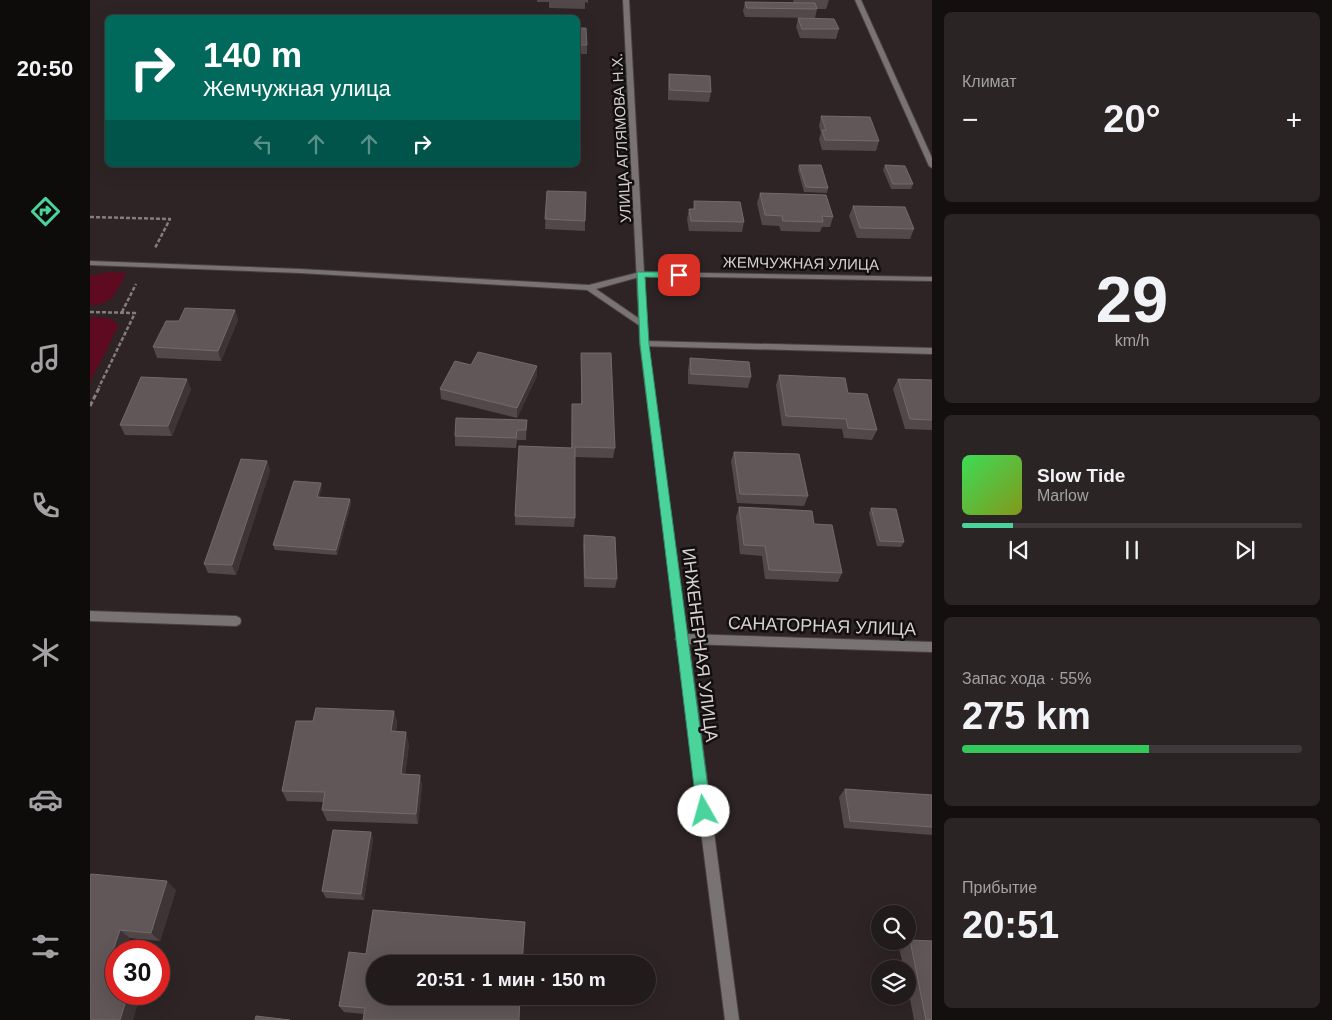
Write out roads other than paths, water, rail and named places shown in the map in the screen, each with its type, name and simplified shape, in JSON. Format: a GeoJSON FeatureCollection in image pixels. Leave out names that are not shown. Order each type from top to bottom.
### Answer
{"type":"FeatureCollection","features":[{"type":"Feature","properties":{"kind":"street","name":"УЛИЦА АГЛЯМОВА Н.Х."},"geometry":{"type":"LineString","coordinates":[[626,0],[640,274]]}},
{"type":"Feature","properties":{"kind":"street"},"geometry":{"type":"LineString","coordinates":[[858,0],[932,166]]}},
{"type":"Feature","properties":{"kind":"street"},"geometry":{"type":"LineString","coordinates":[[90,263],[310,272],[589,288],[643,324]]}},
{"type":"Feature","properties":{"kind":"street","name":"ЖЕМЧУЖНАЯ УЛИЦА"},"geometry":{"type":"LineString","coordinates":[[589,288],[640,274],[932,279]]}},
{"type":"Feature","properties":{"kind":"street","name":"ИНЖЕНЕРНАЯ УЛИЦА"},"geometry":{"type":"LineString","coordinates":[[640,274],[644,344],[732,1020]]}},
{"type":"Feature","properties":{"kind":"street"},"geometry":{"type":"LineString","coordinates":[[644,344],[932,351]]}},
{"type":"Feature","properties":{"kind":"street"},"geometry":{"type":"LineString","coordinates":[[90,616],[236,621]]}},
{"type":"Feature","properties":{"kind":"street","name":"САНАТОРНАЯ УЛИЦА"},"geometry":{"type":"LineString","coordinates":[[682,639],[932,647]]}}]}
